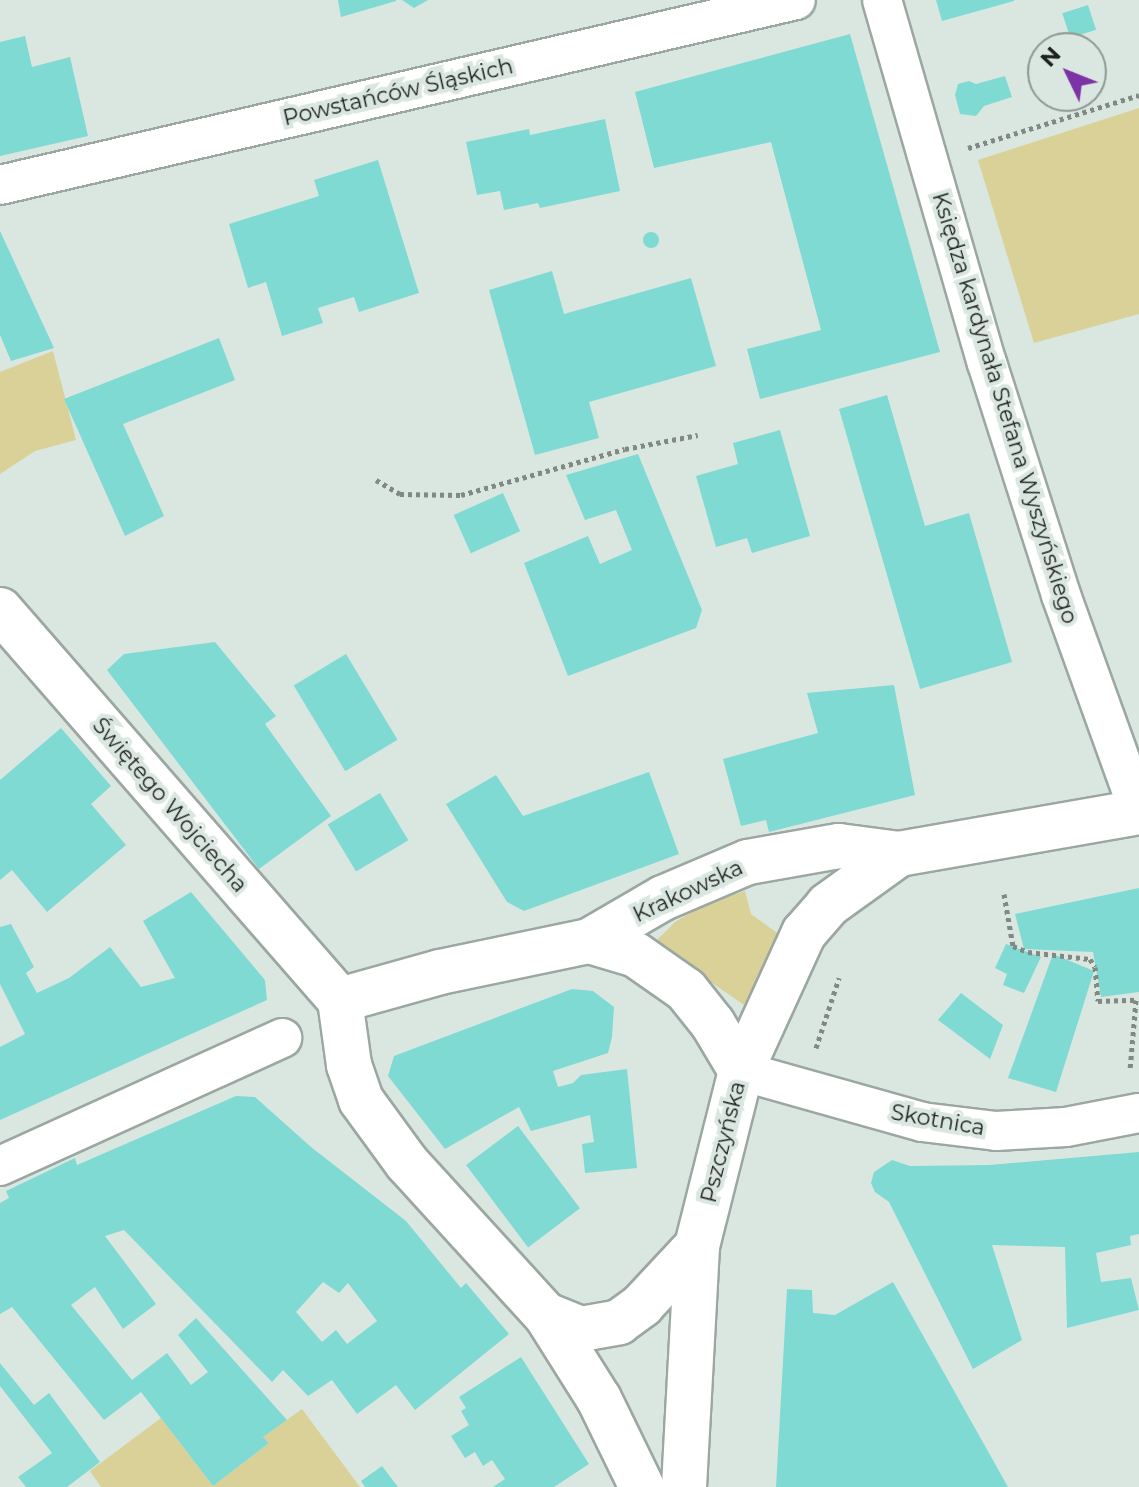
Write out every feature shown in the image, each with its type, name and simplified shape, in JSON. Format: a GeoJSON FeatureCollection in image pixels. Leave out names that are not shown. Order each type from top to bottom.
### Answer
{"type":"FeatureCollection","features":[{"type":"Feature","properties":{"kind":"street","name":"Powstańców Śląskich"},"geometry":{"type":"LineString","coordinates":[[0,185],[796,0]]}},
{"type":"Feature","properties":{"kind":"street","name":"Księdza kardynała Stefana Wyszyńskiego"},"geometry":{"type":"LineString","coordinates":[[882,0],[987,363],[1061,595],[1139,812]]}},
{"type":"Feature","properties":{"kind":"street","name":"Świętego Wojciecha"},"geometry":{"type":"LineString","coordinates":[[0,610],[340,1000]]}},
{"type":"Feature","properties":{"kind":"street","name":"Krakowska"},"geometry":{"type":"LineString","coordinates":[[340,1000],[440,972],[589,941],[663,898],[748,862],[839,846],[899,854],[1139,812]]}},
{"type":"Feature","properties":{"kind":"street","name":"Pszczyńska"},"geometry":{"type":"LineString","coordinates":[[684,1487],[697,1246],[741,1071],[804,933],[828,905],[899,854]]}},
{"type":"Feature","properties":{"kind":"street"},"geometry":{"type":"LineString","coordinates":[[589,941],[636,955],[686,990],[713,1024],[741,1071]]}},
{"type":"Feature","properties":{"kind":"street"},"geometry":{"type":"LineString","coordinates":[[340,1000],[349,1065],[361,1100],[380,1130],[546,1315],[599,1399],[642,1487]]}},
{"type":"Feature","properties":{"kind":"street"},"geometry":{"type":"LineString","coordinates":[[0,1166],[282,1038]]}},
{"type":"Feature","properties":{"kind":"street","name":"Skotnica"},"geometry":{"type":"LineString","coordinates":[[741,1071],[922,1122],[996,1131],[1066,1127],[1134,1095]]}},
{"type":"Feature","properties":{"kind":"street"},"geometry":{"type":"LineString","coordinates":[[546,1315],[581,1329],[619,1322],[642,1305],[697,1246]]}},
{"type":"Feature","properties":{"kind":"path"},"geometry":{"type":"LineString","coordinates":[[961,150],[1139,95]]}},
{"type":"Feature","properties":{"kind":"path"},"geometry":{"type":"LineString","coordinates":[[376,480],[400,494],[461,495],[625,449],[698,435]]}},
{"type":"Feature","properties":{"kind":"path"},"geometry":{"type":"LineString","coordinates":[[1004,894],[1013,946],[1028,952],[1090,959],[1095,967],[1098,1001],[1136,1000],[1134,1095]]}},
{"type":"Feature","properties":{"kind":"path"},"geometry":{"type":"LineString","coordinates":[[802,1089],[841,971]]}},
{"type":"Feature","properties":{"kind":"shaded area"},"geometry":{"type":"Polygon","coordinates":[[[1139,108],[1139,314],[1034,343],[978,160],[1139,108]]]}},
{"type":"Feature","properties":{"kind":"shaded area"},"geometry":{"type":"Polygon","coordinates":[[[53,351],[76,440],[35,451],[0,474],[0,372],[53,351]]]}},
{"type":"Feature","properties":{"kind":"shaded area"},"geometry":{"type":"Polygon","coordinates":[[[745,891],[751,914],[780,935],[747,1007],[654,943],[675,922],[705,904],[745,891]]]}},
{"type":"Feature","properties":{"kind":"shaded area"},"geometry":{"type":"Polygon","coordinates":[[[302,1409],[360,1487],[101,1487],[90,1471],[161,1418],[213,1486],[269,1443],[263,1437],[302,1409]]]}},
{"type":"Feature","properties":{"kind":"building"},"geometry":{"type":"Polygon","coordinates":[[[338,0],[396,0],[396,1],[341,17],[338,0]]]}},
{"type":"Feature","properties":{"kind":"building"},"geometry":{"type":"Polygon","coordinates":[[[402,0],[428,0],[414,8],[402,0]]]}},
{"type":"Feature","properties":{"kind":"building"},"geometry":{"type":"Polygon","coordinates":[[[936,0],[1014,0],[1014,1],[942,21],[936,0]]]}},
{"type":"Feature","properties":{"kind":"building"},"geometry":{"type":"Polygon","coordinates":[[[1088,5],[1096,30],[1068,32],[1062,13],[1088,5]]]}},
{"type":"Feature","properties":{"kind":"building"},"geometry":{"type":"Polygon","coordinates":[[[850,34],[940,352],[760,399],[747,349],[821,330],[771,142],[654,168],[635,92],[850,34]]]}},
{"type":"Feature","properties":{"kind":"building"},"geometry":{"type":"Polygon","coordinates":[[[25,36],[32,67],[70,57],[88,136],[0,156],[0,42],[25,36]]]}},
{"type":"Feature","properties":{"kind":"building"},"geometry":{"type":"Polygon","coordinates":[[[1005,76],[1012,97],[984,106],[976,116],[960,114],[955,95],[958,84],[969,81],[976,84],[1005,76]]]}},
{"type":"Feature","properties":{"kind":"building"},"geometry":{"type":"Polygon","coordinates":[[[605,119],[620,191],[540,208],[538,203],[504,210],[500,191],[477,195],[466,142],[529,129],[530,135],[605,119]]]}},
{"type":"Feature","properties":{"kind":"building"},"geometry":{"type":"Polygon","coordinates":[[[378,160],[419,293],[359,312],[354,297],[318,308],[323,323],[282,336],[266,282],[248,288],[229,224],[319,196],[314,180],[378,160]]]}},
{"type":"Feature","properties":{"kind":"building"},"geometry":{"type":"Polygon","coordinates":[[[0,231],[54,348],[11,361],[0,335],[0,231]]]}},
{"type":"Feature","properties":{"kind":"building"},"geometry":{"type":"Polygon","coordinates":[[[651,232],[659,240],[651,248],[643,240],[651,232]]]}},
{"type":"Feature","properties":{"kind":"building"},"geometry":{"type":"Polygon","coordinates":[[[552,271],[564,314],[691,278],[716,366],[589,402],[599,438],[535,455],[489,290],[552,271]]]}},
{"type":"Feature","properties":{"kind":"building"},"geometry":{"type":"Polygon","coordinates":[[[219,338],[235,380],[123,424],[164,516],[125,536],[64,399],[219,338]]]}},
{"type":"Feature","properties":{"kind":"building"},"geometry":{"type":"Polygon","coordinates":[[[887,395],[925,526],[969,513],[1012,662],[920,689],[839,409],[887,395]]]}},
{"type":"Feature","properties":{"kind":"building"},"geometry":{"type":"Polygon","coordinates":[[[780,430],[810,536],[752,553],[747,538],[716,547],[696,476],[738,464],[733,443],[780,430]]]}},
{"type":"Feature","properties":{"kind":"building"},"geometry":{"type":"Polygon","coordinates":[[[638,454],[702,610],[696,628],[568,676],[524,563],[588,536],[600,564],[632,550],[616,510],[585,520],[566,475],[638,454]]]}},
{"type":"Feature","properties":{"kind":"building"},"geometry":{"type":"Polygon","coordinates":[[[503,493],[520,531],[471,553],[454,515],[503,493]]]}},
{"type":"Feature","properties":{"kind":"building"},"geometry":{"type":"Polygon","coordinates":[[[215,642],[276,716],[265,724],[331,816],[259,869],[107,670],[124,654],[215,642]]]}},
{"type":"Feature","properties":{"kind":"building"},"geometry":{"type":"Polygon","coordinates":[[[346,654],[398,740],[345,771],[294,685],[346,654]]]}},
{"type":"Feature","properties":{"kind":"building"},"geometry":{"type":"Polygon","coordinates":[[[894,685],[915,795],[769,832],[766,820],[741,826],[723,759],[818,733],[807,693],[894,685]]]}},
{"type":"Feature","properties":{"kind":"building"},"geometry":{"type":"Polygon","coordinates":[[[61,728],[111,786],[91,804],[126,845],[47,912],[12,870],[0,880],[0,780],[61,728]]]}},
{"type":"Feature","properties":{"kind":"building"},"geometry":{"type":"Polygon","coordinates":[[[649,772],[679,854],[524,911],[507,902],[446,804],[496,775],[523,816],[649,772]]]}},
{"type":"Feature","properties":{"kind":"building"},"geometry":{"type":"Polygon","coordinates":[[[380,793],[408,840],[356,872],[328,824],[380,793]]]}},
{"type":"Feature","properties":{"kind":"building"},"geometry":{"type":"Polygon","coordinates":[[[1139,888],[1139,992],[1101,997],[1093,952],[1024,949],[1015,914],[1139,888]]]}},
{"type":"Feature","properties":{"kind":"building"},"geometry":{"type":"Polygon","coordinates":[[[191,892],[265,980],[267,1000],[0,1120],[0,1047],[25,1034],[0,984],[0,927],[11,924],[34,967],[26,973],[37,993],[69,978],[110,947],[141,987],[175,978],[143,921],[191,892]]]}},
{"type":"Feature","properties":{"kind":"building"},"geometry":{"type":"Polygon","coordinates":[[[1006,944],[1041,957],[1024,993],[1003,985],[1007,974],[995,968],[1006,944]]]}},
{"type":"Feature","properties":{"kind":"building"},"geometry":{"type":"Polygon","coordinates":[[[1053,954],[1094,971],[1056,1092],[1008,1078],[1053,954]]]}},
{"type":"Feature","properties":{"kind":"building"},"geometry":{"type":"Polygon","coordinates":[[[572,989],[593,991],[614,1007],[612,1037],[608,1053],[553,1071],[558,1087],[573,1083],[581,1075],[627,1069],[637,1168],[585,1173],[582,1144],[594,1142],[590,1115],[531,1131],[519,1107],[445,1149],[388,1076],[394,1056],[572,989]]]}},
{"type":"Feature","properties":{"kind":"building"},"geometry":{"type":"Polygon","coordinates":[[[961,993],[1003,1025],[990,1059],[938,1020],[961,993]]]}},
{"type":"Feature","properties":{"kind":"building"},"geometry":{"type":"Polygon","coordinates":[[[236,1096],[255,1097],[311,1147],[406,1221],[461,1288],[466,1283],[509,1334],[415,1410],[396,1385],[357,1414],[332,1380],[308,1396],[283,1370],[272,1382],[124,1230],[105,1236],[156,1304],[123,1329],[95,1287],[71,1305],[132,1380],[167,1353],[191,1385],[208,1372],[178,1335],[196,1318],[287,1420],[263,1437],[269,1443],[213,1486],[141,1392],[104,1420],[12,1307],[0,1314],[0,1203],[9,1198],[6,1191],[75,1158],[77,1165],[236,1096]],[[323,1282],[296,1312],[322,1342],[336,1330],[347,1344],[377,1321],[348,1283],[339,1293],[323,1282]]]}},
{"type":"Feature","properties":{"kind":"building"},"geometry":{"type":"Polygon","coordinates":[[[518,1126],[580,1208],[528,1247],[466,1165],[518,1126]]]}},
{"type":"Feature","properties":{"kind":"building"},"geometry":{"type":"Polygon","coordinates":[[[1139,1152],[1139,1234],[1130,1236],[1131,1245],[1096,1253],[1101,1282],[1131,1278],[1139,1310],[1067,1328],[1065,1247],[992,1245],[1022,1340],[973,1369],[889,1202],[875,1192],[871,1183],[874,1172],[892,1160],[910,1166],[989,1165],[1139,1152]]]}},
{"type":"Feature","properties":{"kind":"building"},"geometry":{"type":"Polygon","coordinates":[[[893,1282],[1008,1487],[776,1487],[787,1289],[812,1290],[813,1313],[835,1315],[893,1282]]]}},
{"type":"Feature","properties":{"kind":"building"},"geometry":{"type":"Polygon","coordinates":[[[521,1357],[589,1464],[554,1487],[493,1487],[505,1479],[492,1460],[483,1466],[475,1452],[465,1458],[451,1436],[469,1425],[461,1411],[466,1408],[459,1397],[521,1357]]]}},
{"type":"Feature","properties":{"kind":"building"},"geometry":{"type":"Polygon","coordinates":[[[0,1363],[34,1405],[49,1393],[100,1462],[67,1487],[26,1487],[18,1477],[52,1453],[0,1386],[0,1363]]]}},
{"type":"Feature","properties":{"kind":"building"},"geometry":{"type":"Polygon","coordinates":[[[382,1466],[398,1487],[365,1487],[361,1481],[382,1466]]]}}]}
